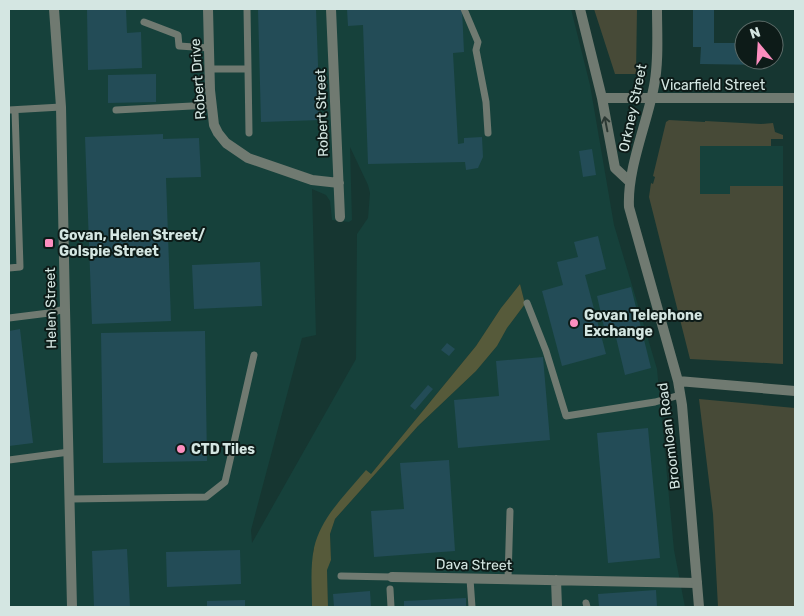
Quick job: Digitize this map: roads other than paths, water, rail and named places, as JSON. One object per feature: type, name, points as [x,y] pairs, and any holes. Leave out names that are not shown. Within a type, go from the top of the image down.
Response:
[{"type":"street","name":"Helen Street","points":[[54,9],[62,107],[64,309],[71,499],[72,607]]},
{"type":"street","name":"Robert Drive","points":[[208,9],[212,105],[214,125],[218,133],[226,143],[248,158],[312,180],[338,183]]},
{"type":"street","name":"Robert Street","points":[[331,9],[340,217]]},
{"type":"street","points":[[580,9],[602,98],[615,168],[630,182]]},
{"type":"street","name":"Orkney Street","points":[[630,182],[652,99],[657,67],[657,9]]},
{"type":"street","name":"Vicarfield Street","points":[[602,98],[795,98]]},
{"type":"street","name":"Broomloan Road","points":[[630,182],[628,197],[630,217],[678,381],[698,607]]},
{"type":"street","points":[[678,381],[795,391]]},
{"type":"street","name":"Dava Street","points":[[392,576],[697,583]]},
{"type":"street","points":[[556,580],[557,607]]},
{"type":"lane","points":[[247,9],[249,133]]},
{"type":"lane","points":[[464,9],[478,42],[476,50],[486,102],[488,133]]},
{"type":"lane","points":[[144,22],[178,35],[179,46],[209,48]]},
{"type":"lane","points":[[210,69],[248,69]]},
{"type":"lane","points":[[116,110],[212,105]]},
{"type":"lane","points":[[9,268],[20,267],[12,110],[62,107]]},
{"type":"lane","points":[[528,303],[546,351],[566,416],[655,402],[680,395]]},
{"type":"lane","points":[[9,318],[49,313],[64,309]]},
{"type":"lane","points":[[71,499],[206,497],[226,482],[254,355]]},
{"type":"lane","points":[[9,460],[69,452]]},
{"type":"lane","points":[[508,579],[510,511]]},
{"type":"lane","points":[[341,576],[392,576]]},
{"type":"lane","points":[[470,579],[472,607]]},
{"type":"lane","points":[[390,590],[391,607]]},
{"type":"place","name":"Govan, Helen Street/ Golspie Street","points":[[49,243]]},
{"type":"place","name":"Govan Telephone Exchange","points":[[574,323]]},
{"type":"place","name":"CTD Tiles","points":[[181,449]]}]
